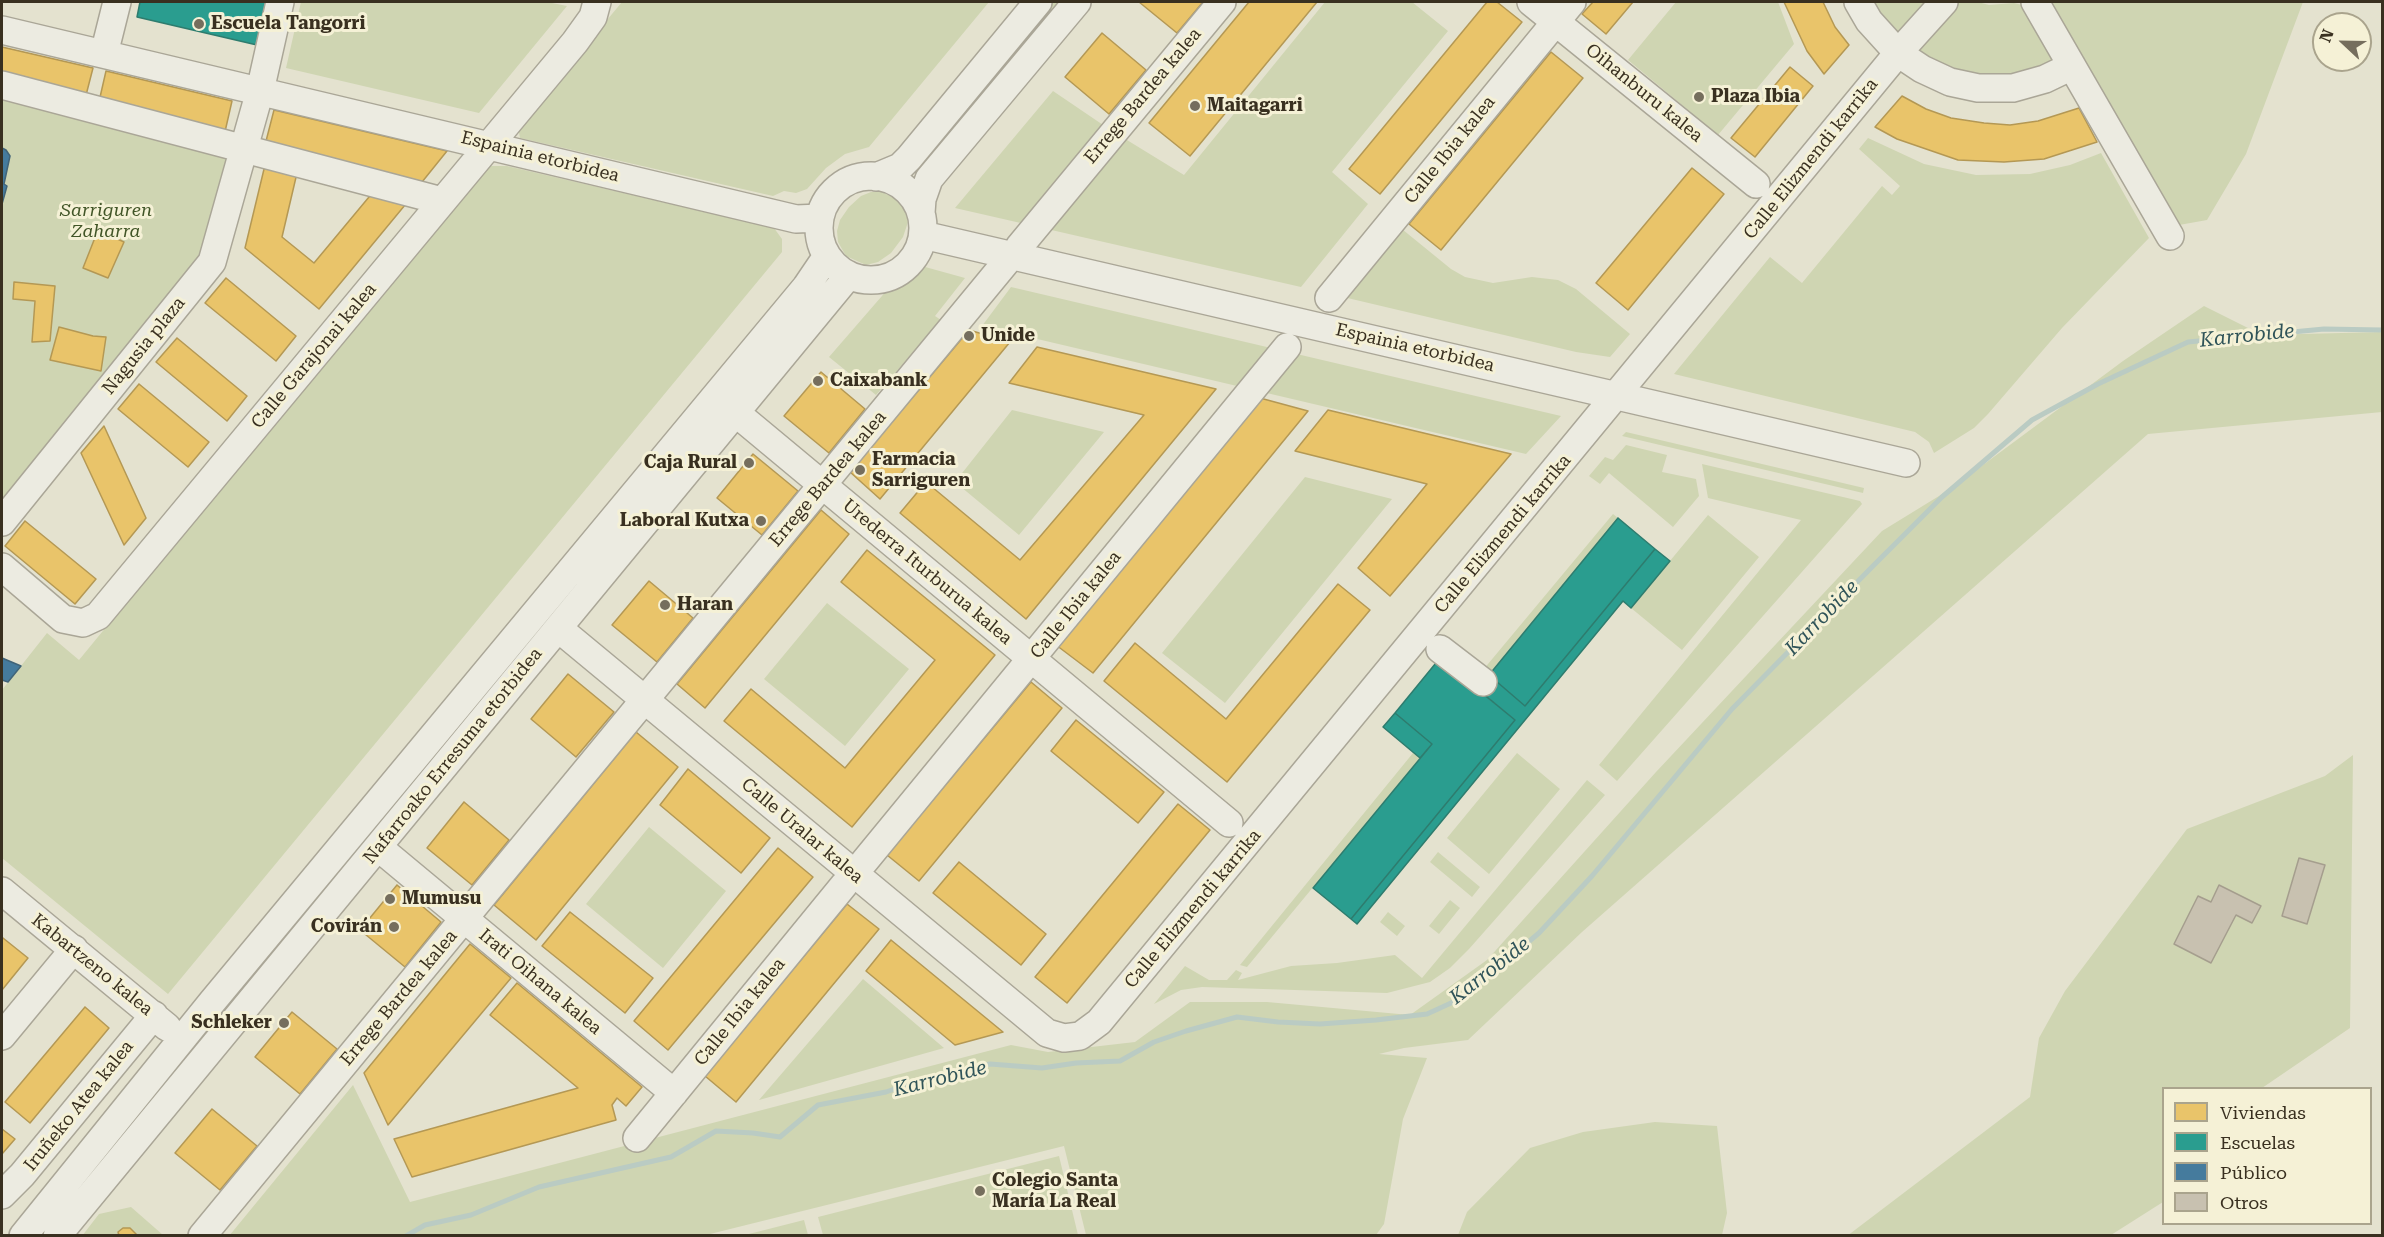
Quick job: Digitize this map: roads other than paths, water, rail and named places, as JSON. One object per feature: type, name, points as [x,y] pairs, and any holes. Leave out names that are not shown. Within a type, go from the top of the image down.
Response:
[{"type":"street","points":[[104,54],[117,2]]},
{"type":"street","points":[[260,91],[280,2]]},
{"type":"street","name":"Calle Garajonai kalea","points":[[2,567],[63,619],[83,623],[98,616],[575,42],[593,17],[597,2]]},
{"type":"street","points":[[876,177],[900,167],[909,158],[1038,2]]},
{"type":"street","points":[[922,224],[916,201],[900,184],[876,177],[854,179],[838,188],[827,201],[820,218],[819,231],[827,256],[836,267],[849,275],[864,280],[881,280],[896,274],[909,264],[919,251],[922,224],[923,192],[929,179],[1077,2]]},
{"type":"street","name":"Errege Bardea kalea","points":[[202,1236],[1222,2]]},
{"type":"street","name":"Oihanburu kalea","points":[[1531,2],[1564,11],[1756,184]]},
{"type":"street","points":[[1858,2],[1869,21],[1898,53],[1922,69],[1950,82],[1978,88],[2013,88],[2045,79],[2072,66]]},
{"type":"street","name":"Calle Elizmendi karrika","points":[[1047,1033],[1064,1038],[1080,1036],[1099,1022],[1898,53],[1944,2]]},
{"type":"street","points":[[2035,2],[2170,236]]},
{"type":"street","name":"Calle Ibia kalea","points":[[1329,298],[1564,11]]},
{"type":"street","name":"Espainia etorbidea","points":[[2,30],[796,219],[820,218]]},
{"type":"street","points":[[2,86],[442,201]]},
{"type":"street","name":"Nagusia plaza","points":[[2,522],[212,262],[260,91]]},
{"type":"street","name":"Espainia etorbidea","points":[[922,224],[1617,395],[1906,463]]},
{"type":"street","name":"Nafarroako Erresuma etorbidea","points":[[23,1236],[182,1039],[806,287],[827,256]]},
{"type":"street","name":"Nafarroako Erresuma etorbidea","points":[[57,1236],[849,275]]},
{"type":"street","name":"Calle Ibia kalea","points":[[864,862],[1287,347]]},
{"type":"street","name":"Urederra Iturburua kalea","points":[[736,413],[1229,823]]},
{"type":"street","name":"Calle Uralar kalea","points":[[558,628],[1047,1033]]},
{"type":"street","points":[[1440,649],[1483,682]]},
{"type":"street","name":"Irati Oihana kalea","points":[[378,847],[674,1093]]},
{"type":"street","name":"Calle Ibia kalea","points":[[636,1138],[844,885]]},
{"type":"street","name":"Kabartzeno kalea","points":[[2,891],[182,1039]]},
{"type":"street","points":[[30,1028],[80,954]]},
{"type":"street","points":[[2,1036],[80,954]]},
{"type":"street","name":"Iruñeko Atea kalea","points":[[2,1195],[22,1175],[153,1015]]},
{"type":"street","name":"Nafarroako Erresuma etorbidea","points":[[3,1236],[136,1078],[159,1068]]},
{"type":"waterway","name":"Karrobide","points":[[406,1236],[425,1225],[471,1215],[539,1187],[671,1157],[716,1131],[780,1137],[818,1105],[886,1092],[920,1080],[990,1064],[1042,1068],[1076,1063],[1120,1061],[1154,1042],[1237,1017],[1320,1024],[1376,1020],[1427,1014],[1462,998],[1539,933],[1592,876],[1732,709],[1872,567],[1942,497],[2032,420],[2098,384],[2188,342],[2324,329],[2382,330]]},
{"type":"place","name":"Escuela Tangorri","points":[[199,24]]},
{"type":"place","name":"Plaza Ibia","points":[[1699,97]]},
{"type":"place","name":"Maitagarri","points":[[1195,106]]},
{"type":"place","name":"Unide","points":[[969,336]]},
{"type":"place","name":"Caixabank","points":[[818,381]]},
{"type":"place","name":"Caja Rural","points":[[749,463]]},
{"type":"place","name":"Farmacia Sarriguren","points":[[860,470]]},
{"type":"place","name":"Laboral Kutxa","points":[[761,521]]},
{"type":"place","name":"Haran","points":[[665,605]]},
{"type":"place","name":"Mumusu","points":[[390,899]]},
{"type":"place","name":"Covirán","points":[[394,927]]},
{"type":"place","name":"Schleker","points":[[284,1023]]},
{"type":"place","name":"Colegio Santa María La Real","points":[[980,1191]]},
{"type":"park label","name":"Sarriguren Zaharra","points":[[106,221]]}]
